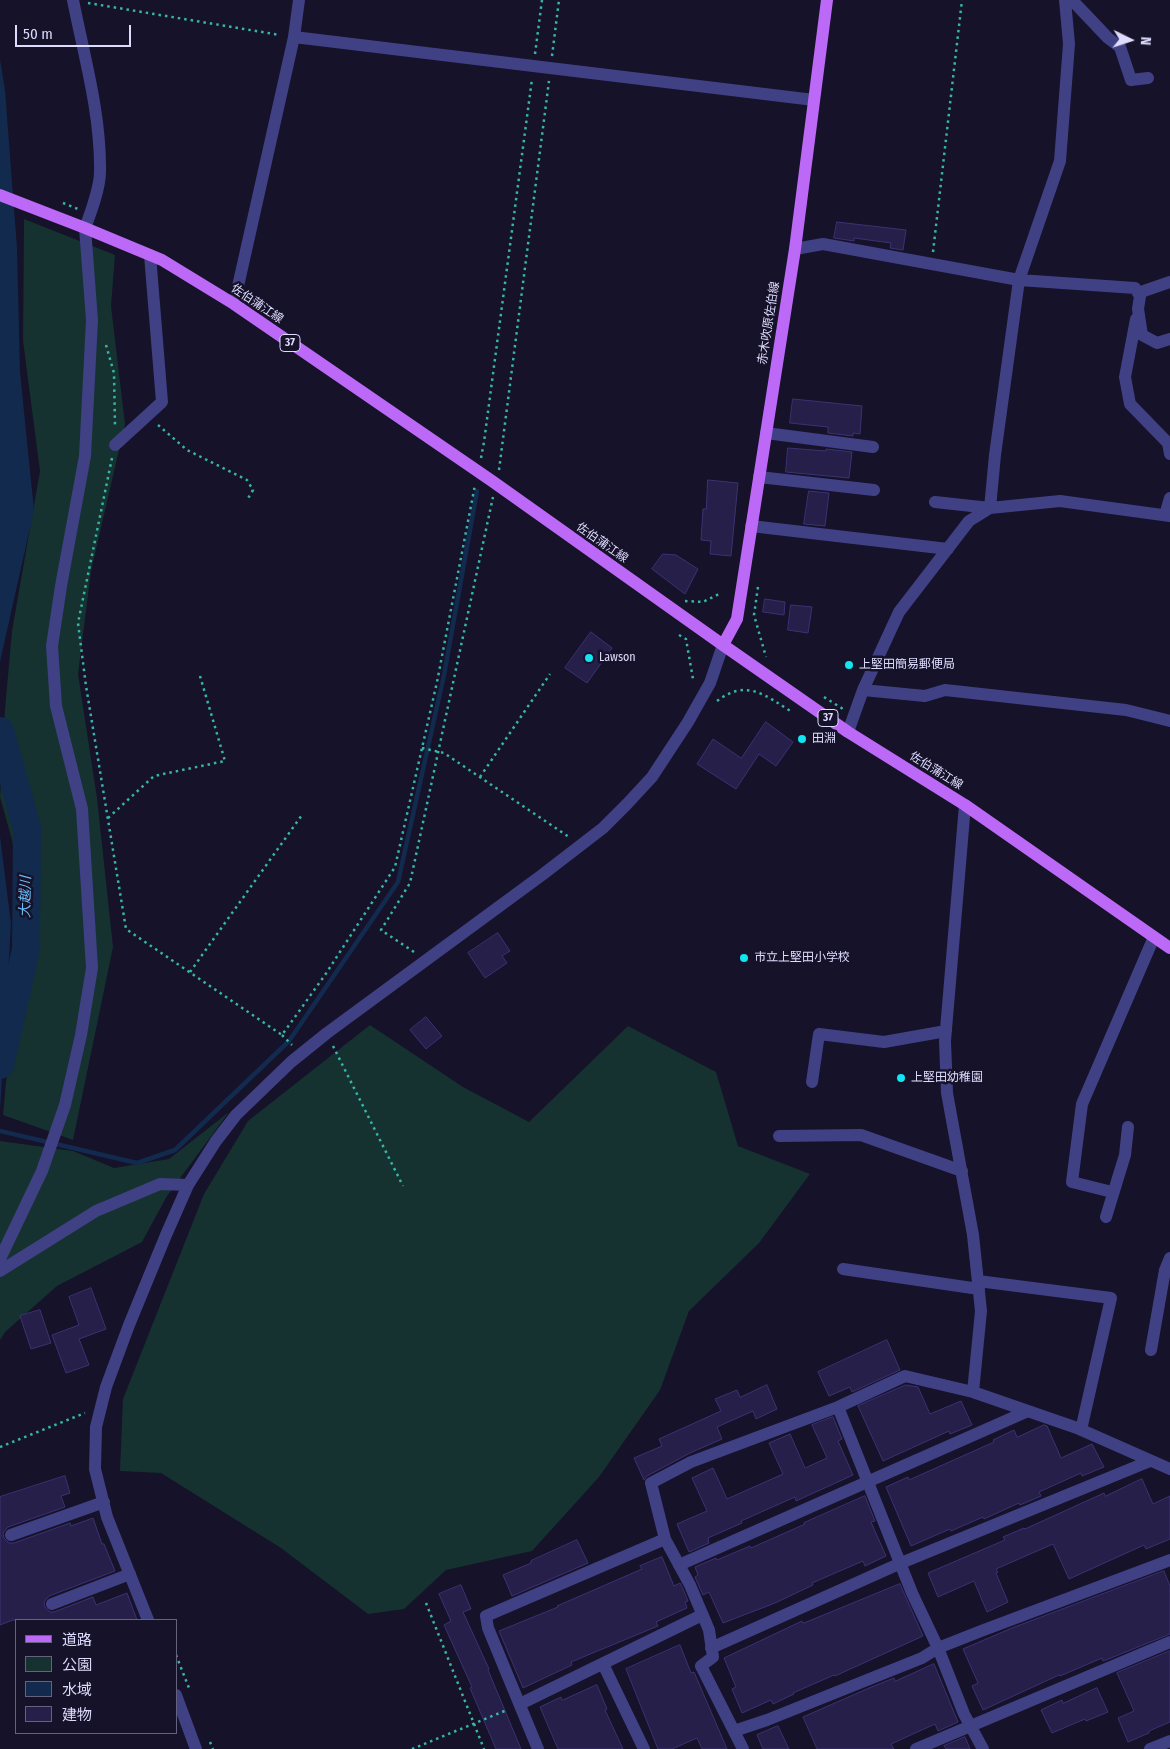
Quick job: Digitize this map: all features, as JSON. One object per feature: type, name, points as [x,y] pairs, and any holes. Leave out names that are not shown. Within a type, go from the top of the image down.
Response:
[{"type":"main road","name":"赤木吹原佐伯線","points":[[723,646],[737,619],[795,250],[827,0]]},
{"type":"main road","name":"佐伯蒲江線","points":[[0,195],[162,260],[234,304],[487,478],[723,646],[848,732],[965,805],[1170,948]]},
{"type":"street","points":[[234,304],[294,37],[299,0]]},
{"type":"street","points":[[990,508],[995,455],[1020,280],[1060,161],[1069,44],[1065,0]]},
{"type":"street","points":[[1072,0],[1108,38],[1120,47],[1131,80],[1148,78]]},
{"type":"street","points":[[0,1259],[42,1171],[67,1096],[81,1035],[92,968],[82,809],[56,706],[52,646],[60,586],[85,456],[92,320],[85,228],[100,174],[97,124],[77,1]]},
{"type":"street","points":[[294,37],[814,100]]},
{"type":"street","points":[[795,250],[823,244],[1020,280],[1135,288],[1140,296],[1125,377],[1130,404],[1168,442],[1170,454]]},
{"type":"street","points":[[115,445],[162,402],[150,255]]},
{"type":"street","points":[[1138,293],[1170,282]]},
{"type":"street","points":[[1138,309],[1142,334],[1157,343],[1170,339]]},
{"type":"street","points":[[766,433],[873,447]]},
{"type":"street","points":[[759,477],[874,490]]},
{"type":"street","points":[[934,502],[990,508],[1060,501],[1168,515],[1170,498]]},
{"type":"street","points":[[848,732],[862,690],[899,612],[969,521],[990,508]]},
{"type":"street","points":[[751,526],[948,549]]},
{"type":"street","points":[[148,1619],[107,1517],[95,1469],[96,1427],[106,1387],[129,1325],[188,1185],[216,1141],[236,1115],[291,1062],[327,1033],[495,911],[603,828],[627,804],[652,777],[688,722],[710,683],[723,646]]},
{"type":"street","points":[[862,690],[925,696],[945,690],[1126,710],[1170,721]]},
{"type":"street","points":[[965,805],[946,1031],[947,1093],[973,1235],[981,1311],[973,1392]]},
{"type":"street","points":[[1112,1192],[1072,1182],[1082,1104],[1154,937]]},
{"type":"street","points":[[812,1082],[819,1034],[884,1042],[946,1031]]},
{"type":"street","points":[[1106,1217],[1112,1192],[1125,1155],[1128,1128]]},
{"type":"street","points":[[779,1136],[861,1135],[962,1171]]},
{"type":"street","points":[[0,1271],[96,1211],[160,1184],[188,1185]]},
{"type":"street","points":[[1152,1350],[1164,1270],[1170,1258]]},
{"type":"street","points":[[843,1269],[1111,1298],[1081,1430]]},
{"type":"street","points":[[743,1749],[701,1666],[713,1657],[709,1630],[690,1585],[665,1539],[651,1483],[691,1462],[838,1407],[905,1376],[973,1392],[1028,1411],[1081,1430],[1170,1470]]},
{"type":"street","points":[[838,1407],[912,1593],[938,1648],[964,1714],[984,1749]]},
{"type":"street","points":[[679,1564],[1028,1411]]},
{"type":"street","points":[[711,1648],[901,1563],[1150,1460]]},
{"type":"street","points":[[11,1535],[104,1502]]},
{"type":"street","points":[[538,1749],[488,1628],[486,1616],[665,1539]]},
{"type":"street","points":[[734,1731],[922,1658],[938,1648],[1170,1560]]},
{"type":"street","points":[[52,1604],[130,1574]]},
{"type":"street","points":[[520,1704],[702,1615]]},
{"type":"street","points":[[916,1749],[1170,1642]]},
{"type":"street","points":[[603,1664],[644,1749]]},
{"type":"street","points":[[178,1700],[196,1749]]},
{"type":"street","points":[[1150,1749],[1170,1741]]},
{"type":"path","points":[[283,1036],[395,867],[437,682],[487,478],[484,442],[542,0]]},
{"type":"path","points":[[427,960],[381,930],[410,883],[438,752],[487,478],[559,0]]},
{"type":"path","points":[[931,264],[962,0]]},
{"type":"path","points":[[77,1],[294,37]]},
{"type":"path","points":[[104,340],[114,373],[115,445],[78,623],[86,686],[126,928],[283,1036],[293,1046]]},
{"type":"path","points":[[148,416],[188,450],[247,480],[253,490],[248,500]]},
{"type":"path","points":[[684,600],[703,602],[719,594]]},
{"type":"path","points":[[679,635],[686,639],[693,679]]},
{"type":"path","points":[[480,777],[550,674]]},
{"type":"path","points":[[108,818],[154,776],[225,761],[200,676]]},
{"type":"path","points":[[422,749],[444,753],[580,845]]},
{"type":"path","points":[[190,972],[302,815]]},
{"type":"path","points":[[327,1033],[403,1186]]},
{"type":"path","points":[[0,1447],[101,1407]]},
{"type":"path","points":[[426,1603],[484,1749]]},
{"type":"path","points":[[412,1749],[520,1704]]},
{"type":"green space","points":[[24,219],[115,255],[111,306],[125,424],[91,571],[78,674],[97,798],[113,947],[73,1140],[3,1115],[6,1082],[32,950],[12,840],[0,797],[12,631],[40,471],[23,341]]},
{"type":"green space","points":[[370,1025],[463,1087],[529,1122],[628,1026],[716,1072],[738,1146],[810,1174],[759,1243],[689,1311],[660,1390],[599,1477],[532,1551],[446,1570],[404,1609],[368,1614],[281,1548],[161,1473],[120,1471],[123,1399],[204,1194],[248,1121]]},
{"type":"green space","points":[[229,1112],[167,1196],[142,1242],[57,1286],[5,1332],[0,1340],[0,1141],[73,1151],[114,1168],[169,1159]]},
{"type":"water","points":[[0,59],[5,90],[17,248],[20,372],[34,510],[0,662]]},
{"type":"water","points":[[0,836],[11,924],[0,1111]]},
{"type":"building","points":[[837,222],[906,230],[903,250],[890,248],[891,243],[854,238],[854,241],[834,238]]},
{"type":"building","points":[[793,399],[862,406],[860,434],[853,433],[853,436],[828,433],[828,427],[790,423]]},
{"type":"building","points":[[788,448],[852,452],[849,478],[786,472]]},
{"type":"building","points":[[708,480],[738,483],[731,556],[710,554],[711,541],[701,540],[703,509],[706,509]]},
{"type":"building","points":[[809,491],[829,493],[825,526],[804,524]]},
{"type":"building","points":[[663,554],[676,555],[698,569],[685,594],[652,569]]},
{"type":"building","points":[[765,599],[785,602],[784,615],[763,612]]},
{"type":"building","points":[[791,605],[812,607],[808,633],[788,630]]},
{"type":"building","name":"Lawson","points":[[591,632],[612,648],[587,683],[565,668]]},
{"type":"building","points":[[766,722],[793,742],[776,766],[759,754],[736,789],[697,764],[713,739],[741,758]]},
{"type":"building","points":[[498,933],[510,951],[502,956],[507,963],[485,978],[468,953]]},
{"type":"building","points":[[426,1017],[442,1036],[426,1049],[410,1030]]},
{"type":"building","points":[[91,1288],[106,1329],[79,1339],[89,1365],[66,1373],[52,1335],[79,1325],[69,1297]]},
{"type":"building","points":[[40,1310],[51,1343],[31,1349],[20,1316]]},
{"type":"building","points":[[887,1340],[900,1370],[852,1392],[850,1387],[829,1396],[818,1372]]},
{"type":"building","points":[[767,1385],[777,1409],[756,1419],[753,1411],[717,1427],[722,1439],[690,1453],[647,1476],[644,1480],[634,1458],[662,1446],[659,1439],[721,1411],[715,1399],[737,1390],[740,1397]]},
{"type":"building","points":[[906,1385],[918,1387],[930,1414],[961,1401],[972,1425],[950,1434],[949,1431],[883,1461],[858,1406]]},
{"type":"building","points":[[833,1417],[842,1439],[838,1441],[853,1475],[796,1501],[795,1497],[741,1521],[742,1523],[708,1538],[709,1543],[689,1552],[677,1524],[707,1511],[692,1478],[713,1468],[727,1499],[783,1474],[769,1443],[790,1434],[805,1468],[827,1458],[812,1425]]},
{"type":"building","points":[[1044,1425],[1047,1426],[1061,1458],[1092,1444],[1104,1467],[1082,1476],[1081,1473],[1039,1492],[1041,1496],[1020,1505],[1019,1503],[984,1519],[983,1517],[951,1531],[950,1529],[911,1546],[886,1487],[908,1477],[909,1480],[994,1442],[993,1440],[1014,1430],[1017,1437]]},
{"type":"building","points":[[65,1476],[70,1493],[61,1496],[65,1507],[8,1527],[3,1533],[4,1538],[9,1543],[14,1543],[70,1523],[71,1526],[93,1518],[102,1544],[104,1544],[115,1571],[49,1596],[44,1602],[45,1607],[50,1612],[54,1612],[93,1597],[96,1605],[127,1593],[137,1619],[15,1619],[0,1625],[0,1497]]},
{"type":"building","points":[[1142,1479],[1153,1504],[1170,1496],[1170,1539],[1146,1549],[1144,1545],[1069,1579],[1053,1544],[996,1569],[1008,1602],[987,1612],[974,1581],[938,1597],[928,1573],[1005,1540],[1003,1537],[1104,1493],[1105,1496]]},
{"type":"building","points":[[865,1496],[875,1521],[871,1522],[886,1556],[865,1566],[863,1561],[812,1583],[813,1585],[775,1603],[723,1623],[709,1592],[703,1595],[695,1577],[698,1575],[695,1567],[750,1546],[751,1548]]},
{"type":"building","points":[[577,1540],[588,1563],[512,1596],[503,1575]]},
{"type":"building","points":[[662,1557],[674,1586],[680,1583],[683,1589],[688,1601],[685,1602],[687,1608],[656,1622],[658,1626],[571,1662],[572,1665],[523,1688],[499,1631],[642,1569],[640,1566]]},
{"type":"building","points":[[1164,1571],[1170,1586],[1170,1634],[1103,1661],[1102,1658],[1059,1675],[983,1710],[972,1686],[978,1683],[963,1649],[1012,1628]]},
{"type":"building","points":[[900,1584],[923,1636],[793,1693],[773,1704],[771,1700],[742,1713],[732,1689],[736,1687],[724,1658],[802,1621],[803,1623]]},
{"type":"building","points":[[461,1585],[471,1609],[463,1612],[489,1669],[521,1749],[496,1749],[470,1688],[472,1687],[444,1625],[451,1621],[439,1594]]},
{"type":"building","points":[[680,1645],[691,1673],[694,1672],[727,1749],[702,1749],[697,1738],[672,1749],[658,1749],[626,1669]]},
{"type":"building","points":[[1170,1651],[1170,1722],[1128,1742],[1118,1718],[1134,1711],[1117,1673]]},
{"type":"building","points":[[934,1664],[958,1722],[938,1731],[935,1724],[891,1744],[894,1749],[817,1749],[803,1717],[869,1688],[894,1678],[895,1681]]},
{"type":"building","points":[[597,1685],[607,1709],[605,1710],[623,1749],[558,1749],[540,1707],[561,1697],[562,1700]]},
{"type":"building","points":[[1097,1688],[1108,1712],[1086,1721],[1085,1719],[1052,1733],[1041,1710],[1062,1700],[1063,1703]]},
{"type":"building","points":[[778,1726],[789,1749],[763,1749],[757,1735]]},
{"type":"building","points":[[965,1737],[970,1749],[946,1749],[944,1746]]},
{"type":"waterway","points":[[0,1131],[137,1163],[175,1150],[289,1041],[398,882],[444,675],[477,491]]},
{"type":"waterway","name":"大越川","points":[[0,731],[27,828],[26,949],[0,1065]]},
{"type":"place","name":"Lawson","points":[[589,658]]},
{"type":"place","name":"上堅田簡易郵便局","points":[[849,665]]},
{"type":"place","name":"田淵","points":[[802,739]]},
{"type":"place","name":"市立上堅田小学校","points":[[744,958]]},
{"type":"place","name":"上堅田幼稚園","points":[[901,1078]]}]
